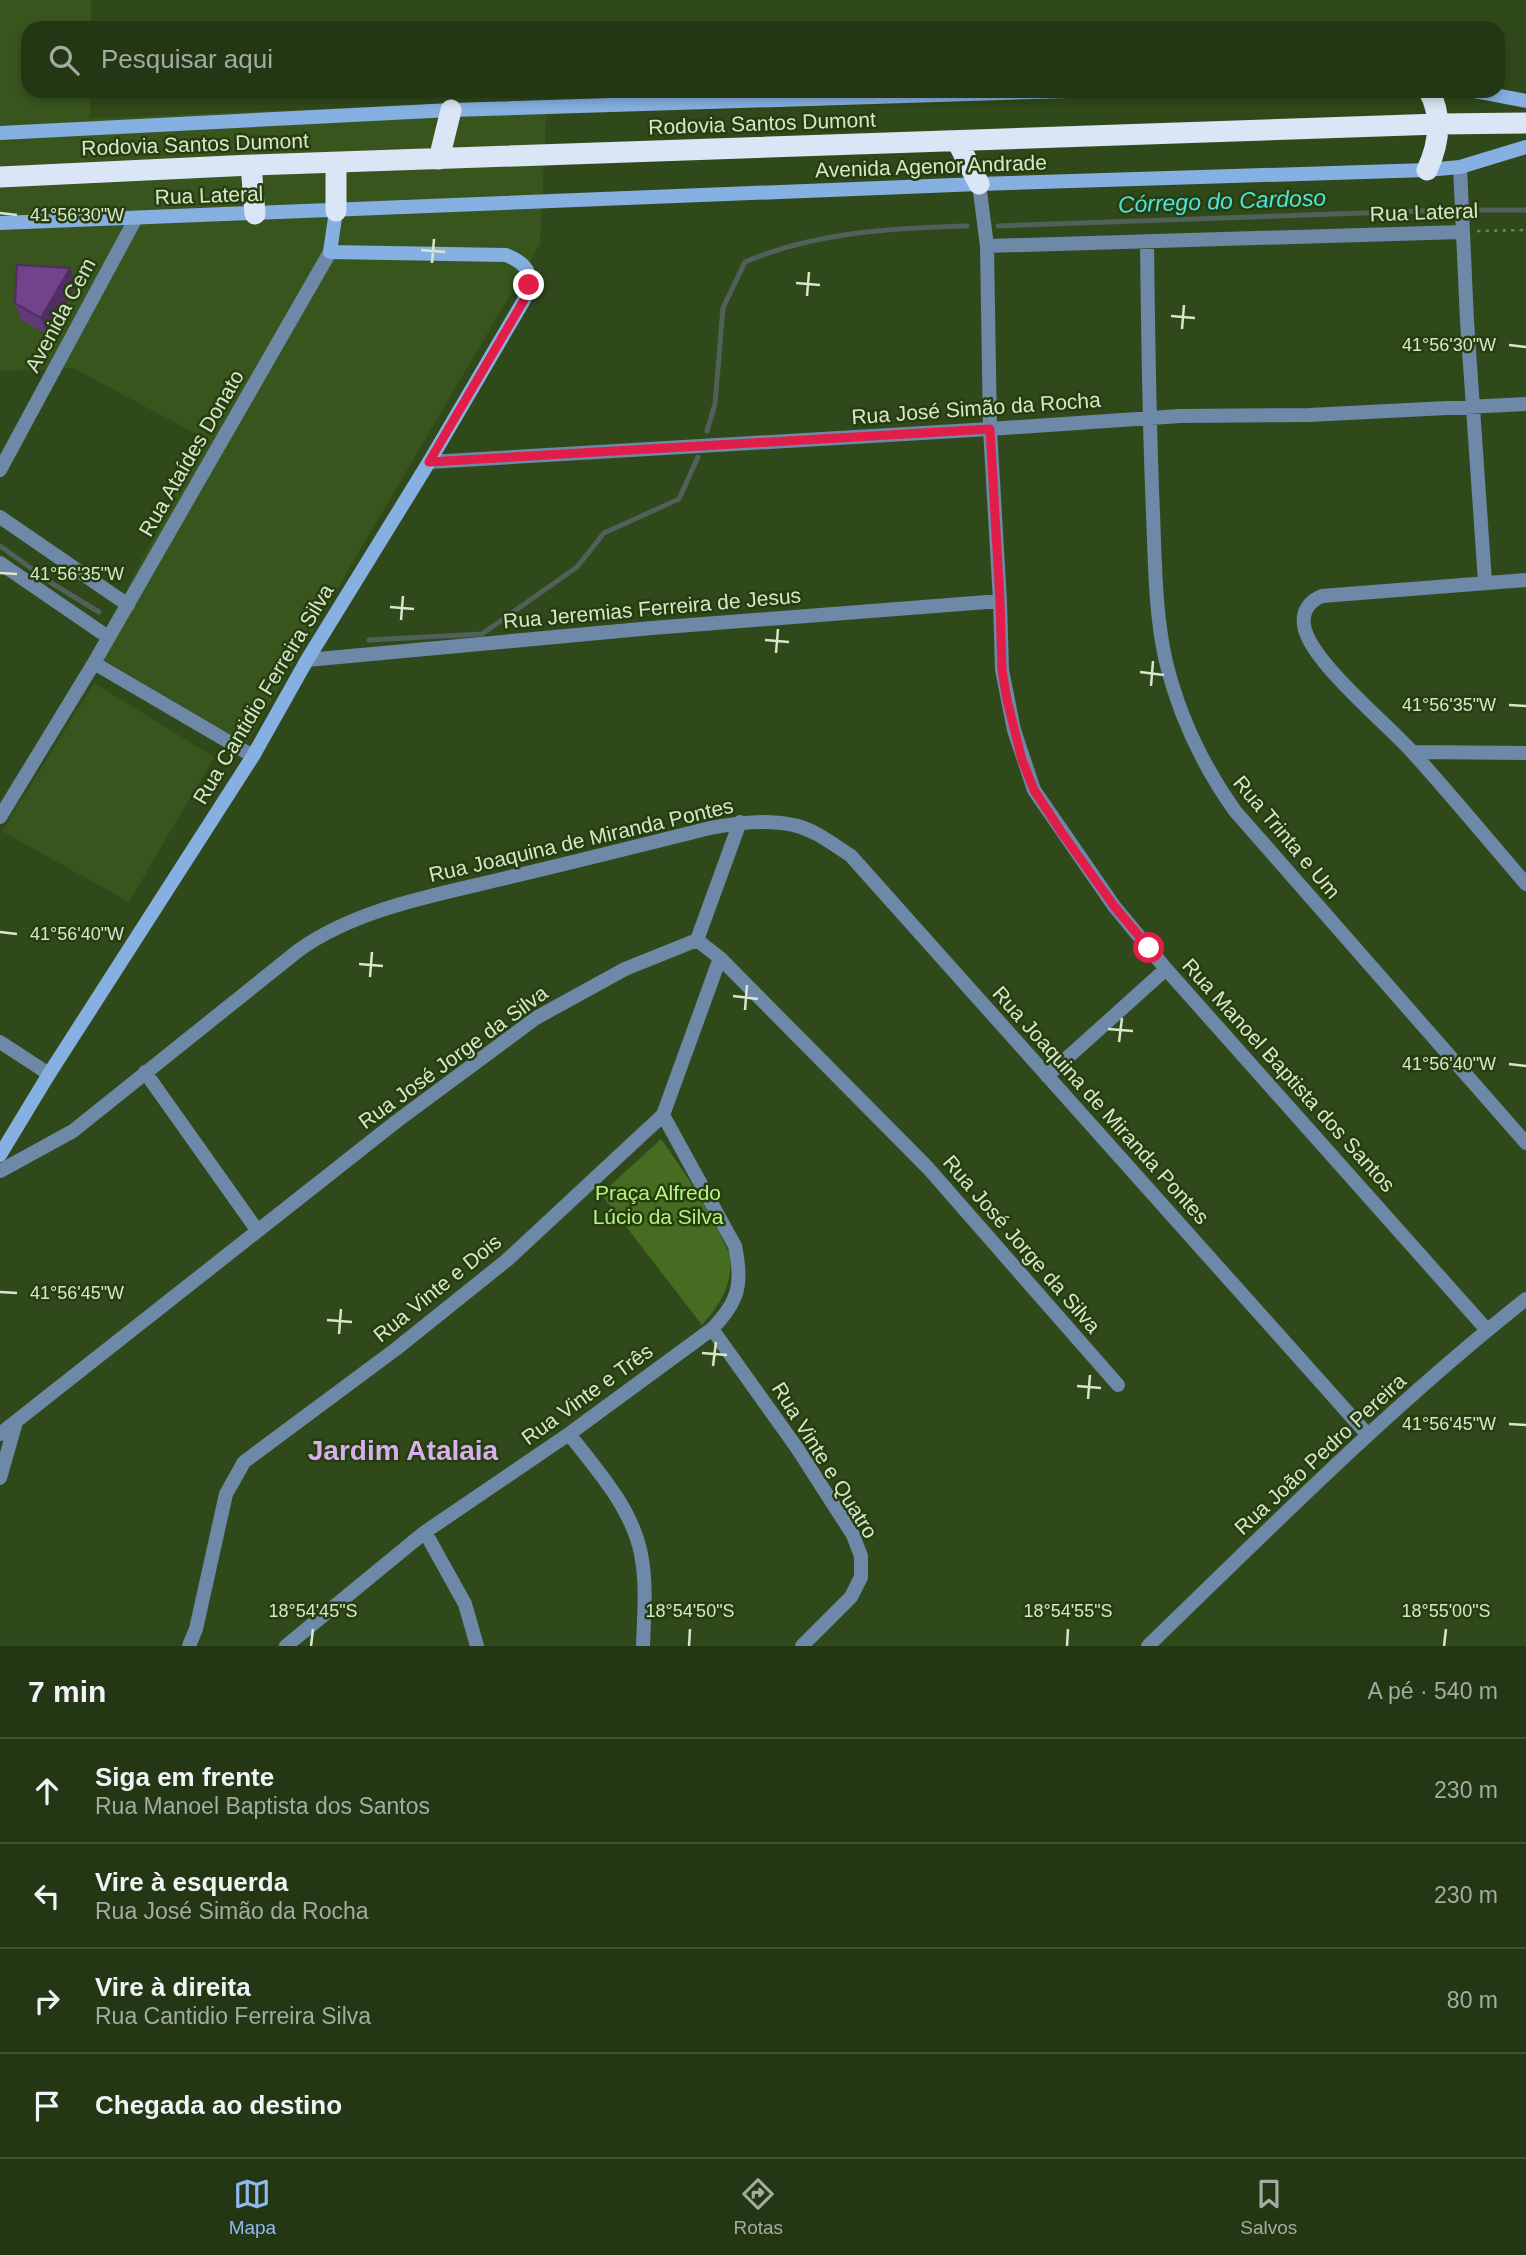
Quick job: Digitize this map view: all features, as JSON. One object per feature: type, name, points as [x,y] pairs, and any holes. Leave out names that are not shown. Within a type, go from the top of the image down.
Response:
[{"type":"highway","points":[[1427,170],[1437,144],[1439,124],[1433,98]]},
{"type":"highway","points":[[439,159],[451,110]]},
{"type":"highway","name":"Rodovia Santos Dumont","points":[[0,177],[251,165],[1526,123]]},
{"type":"highway","points":[[957,141],[979,184]]},
{"type":"highway","points":[[336,163],[336,211]]},
{"type":"highway","points":[[251,165],[255,215]]},
{"type":"street","points":[[1505,97],[1526,101]]},
{"type":"street","points":[[3,133],[451,110],[841,98]]},
{"type":"street","name":"Avenida Agenor Andrade","points":[[336,211],[979,184],[1427,170],[1460,167],[1526,148]]},
{"type":"street","points":[[1460,167],[1485,582]]},
{"type":"street","name":"Rua Manoel Baptista dos Santos","points":[[979,184],[987,246],[990,429],[1002,670],[1022,760],[1034,790],[1114,906],[1166,969],[1487,1330]]},
{"type":"street","name":"Rua Lateral","points":[[0,223],[336,211]]},
{"type":"street","name":"Rua Ataídes Donato","points":[[0,817],[128,605],[330,252],[336,211]]},
{"type":"street","name":"Avenida Cem","points":[[0,470],[136,218]]},
{"type":"street","name":"Rua Lateral","points":[[987,246],[1462,232]]},
{"type":"street","name":"Rua Trinta e Um","points":[[1147,241],[1149,418],[1154,549],[1161,638],[1177,695],[1202,760],[1235,811],[1268,851],[1526,1143]]},
{"type":"street","name":"Rua Cantidio Ferreira Silva","points":[[0,1154],[253,756],[307,660],[429,462],[524,300],[529,285],[528,269],[519,260],[506,255],[330,252]]},
{"type":"street","name":"Rua José Simão da Rocha","points":[[429,462],[1149,418],[1309,415],[1526,404]]},
{"type":"street","points":[[0,517],[128,605]]},
{"type":"street","points":[[0,563],[108,637]]},
{"type":"street","points":[[1526,580],[1322,596],[1311,601],[1305,612],[1304,625],[1318,654],[1413,752],[1526,884]]},
{"type":"street","name":"Rua Jeremias Ferreira de Jesus","points":[[307,660],[666,627],[1000,601]]},
{"type":"street","points":[[94,663],[253,756]]},
{"type":"street","points":[[1413,752],[1526,753]]},
{"type":"street","points":[[697,940],[740,822]]},
{"type":"street","name":"Rua Joaquina de Miranda Pontes","points":[[0,1171],[73,1131],[299,950],[318,936],[352,919],[438,894],[740,822],[794,825],[851,856],[1367,1434]]},
{"type":"street","name":"Rua José Jorge da Silva","points":[[0,1434],[397,1121],[536,1018],[625,969],[697,940],[720,958],[928,1168],[1118,1385]]},
{"type":"street","name":"Rua Vinte e Dois","points":[[190,1646],[226,1494],[244,1462],[396,1349],[507,1260],[663,1115],[720,958]]},
{"type":"street","points":[[1047,1076],[1166,969]]},
{"type":"street","points":[[0,1042],[49,1074]]},
{"type":"street","points":[[145,1072],[257,1230]]},
{"type":"street","points":[[663,1115],[735,1246],[740,1268],[738,1288],[733,1303],[712,1329]]},
{"type":"street","name":"Rua João Pedro Pereira","points":[[1148,1646],[1367,1434],[1526,1299]]},
{"type":"street","name":"Rua Vinte e Três","points":[[286,1646],[425,1532],[569,1434],[712,1329]]},
{"type":"street","name":"Rua Vinte e Quatro","points":[[712,1329],[797,1448],[853,1535],[861,1556],[861,1577],[851,1597],[802,1646]]},
{"type":"street","points":[[0,1478],[16,1422]]},
{"type":"street","points":[[569,1434],[627,1515],[641,1552],[645,1587],[643,1646]]},
{"type":"street","points":[[425,1532],[465,1604],[477,1646]]},
{"type":"path","name":"Rua Lateral","points":[[1462,232],[1526,230]]},
{"type":"shaded area","points":[[0,0],[91,0],[91,21],[21,21],[21,98],[90,98],[90,118],[547,100],[540,244],[246,744],[94,654],[204,438],[73,368],[0,371]]},
{"type":"shaded area","points":[[94,683],[214,757],[129,902],[2,831]]},
{"type":"green space","name":"Praça Alfredo Lúcio da Silva","points":[[661,1139],[701,1199],[730,1257],[727,1286],[702,1325],[601,1194]]},
{"type":"building","points":[[17,265],[70,268],[41,318],[15,303]]},
{"type":"waterway","name":"Córrego do Cardoso","points":[[998,226],[1448,210]]},
{"type":"waterway","name":"Córrego do Cardoso","points":[[1474,210],[1526,210]]},
{"type":"waterway","name":"Córrego do Cardoso","points":[[707,431],[715,404],[723,308],[745,262],[826,238],[882,230],[967,226]]},
{"type":"waterway","name":"Córrego do Cardoso","points":[[369,640],[482,634],[577,567],[604,533],[679,499],[698,457]]},
{"type":"waterway","name":"Córrego do Cardoso","points":[[0,546],[53,584],[99,612]]},
{"type":"district","name":"Jardim Atalaia","points":[[403,1450]]},
{"type":"route","points":[[529,285],[524,300],[429,462],[990,429],[1002,670],[1022,760],[1034,790],[1062,833],[1114,906],[1149,948]]}]
